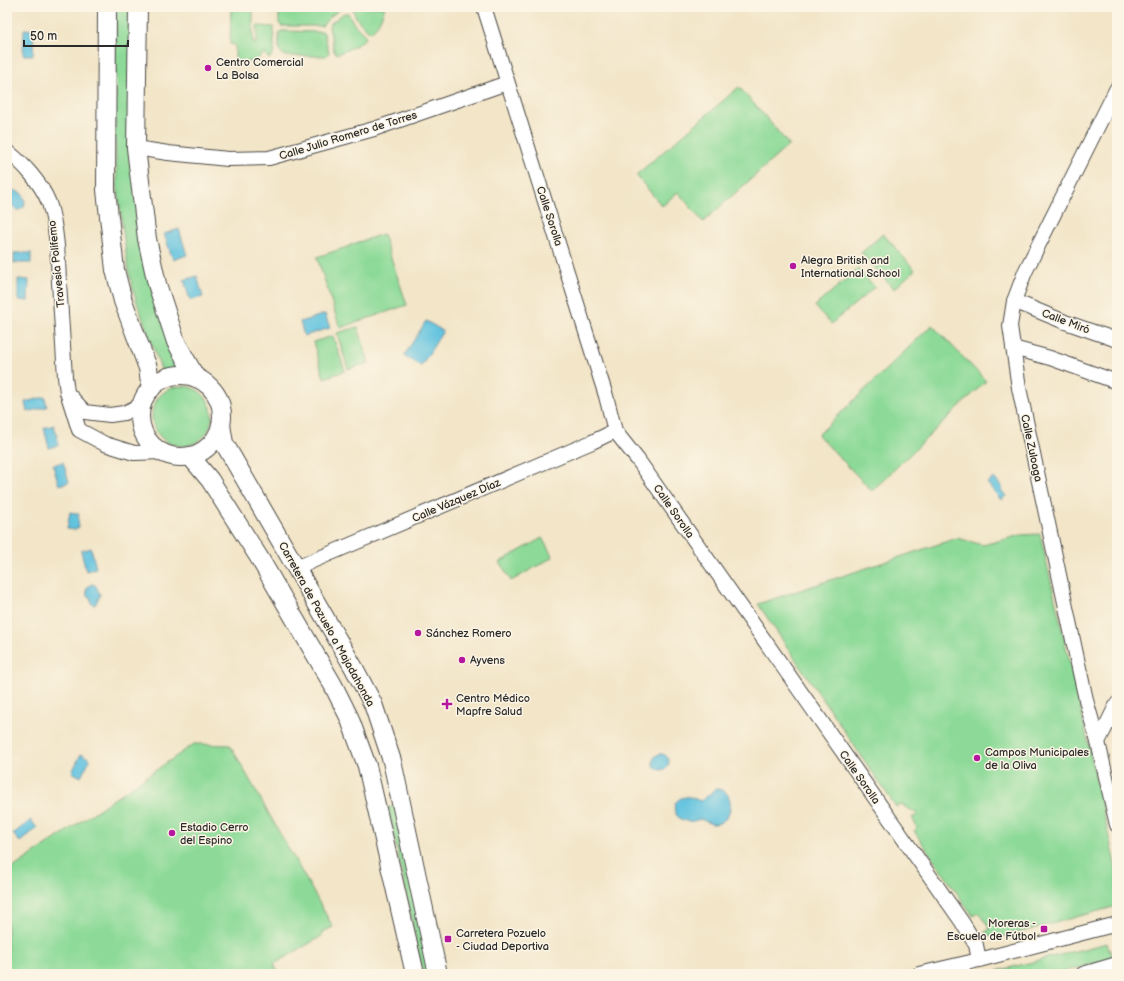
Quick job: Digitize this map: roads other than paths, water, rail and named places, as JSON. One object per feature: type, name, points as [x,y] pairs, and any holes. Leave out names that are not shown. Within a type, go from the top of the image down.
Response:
[{"type":"street","points":[[107,7],[106,190],[115,270],[123,301],[148,368],[151,389]]},
{"type":"street","points":[[138,7],[136,148],[148,239],[157,284],[176,342],[196,378]]},
{"type":"street","name":"Calle Sorolla","points":[[484,7],[606,396],[615,431],[638,460],[957,916],[976,945],[979,960]]},
{"type":"street","name":"Calle Julio Romero de Torres","points":[[136,148],[228,159],[269,158],[374,130],[507,83]]},
{"type":"street","name":"Calle Zuloaga","points":[[1117,88],[1025,272],[1014,301],[1010,326],[1021,396],[1087,704],[1098,742],[1117,825]]},
{"type":"street","name":"Travesía Polifemo","points":[[7,151],[17,158],[31,175],[42,189],[49,203],[57,249],[67,392],[80,430],[105,444],[134,453],[162,452]]},
{"type":"street","name":"Calle Miró","points":[[1014,301],[1065,322],[1117,340]]},
{"type":"street","points":[[1013,348],[1050,358],[1117,382]]},
{"type":"street","points":[[184,376],[196,378],[206,384],[214,392],[219,402],[222,414],[221,425],[217,436],[210,445],[201,452],[190,456],[171,456],[153,446],[146,437],[141,427],[141,405],[145,396],[160,381],[171,377],[184,376]]},
{"type":"street","points":[[67,392],[86,412],[110,415],[124,413],[141,405]]},
{"type":"street","name":"Carretera de Pozuelo a Majadahonda","points":[[221,425],[224,443],[354,668],[373,704],[392,761],[438,974]]},
{"type":"street","name":"Calle Vázquez Díaz","points":[[296,568],[615,431]]},
{"type":"street","points":[[190,456],[210,480],[260,559],[333,685],[349,716],[367,766],[415,974]]},
{"type":"street","points":[[1098,742],[1117,704]]},
{"type":"street","points":[[919,974],[1117,924]]},
{"type":"street","points":[[1083,974],[1106,972],[1117,964]]},
{"type":"water","points":[[24,29],[34,30],[33,55],[23,55]]},
{"type":"water","points":[[12,190],[21,193],[24,197],[24,207],[19,210],[17,210],[8,201],[7,193]]},
{"type":"water","points":[[179,229],[187,255],[173,260],[164,234]]},
{"type":"water","points":[[14,253],[31,253],[31,263],[14,263]]},
{"type":"water","points":[[197,276],[203,297],[190,300],[184,280]]},
{"type":"water","points":[[18,279],[29,280],[28,301],[18,300]]},
{"type":"water","points":[[325,314],[330,328],[304,336],[300,322]]},
{"type":"water","points":[[426,321],[443,331],[421,366],[404,356]]},
{"type":"water","points":[[45,397],[47,407],[27,412],[25,402]]},
{"type":"water","points":[[54,425],[59,445],[49,448],[44,428]]},
{"type":"water","points":[[63,462],[69,482],[59,485],[53,465]]},
{"type":"water","points":[[994,478],[1003,488],[1001,490],[1006,496],[1001,500],[987,483]]},
{"type":"water","points":[[70,512],[79,514],[79,527],[75,530],[67,529]]},
{"type":"water","points":[[91,548],[96,568],[86,571],[81,551]]},
{"type":"water","points":[[93,584],[96,586],[100,595],[95,605],[92,604],[90,597],[87,596],[88,587]]},
{"type":"water","points":[[81,754],[90,759],[81,777],[72,772]]},
{"type":"water","points":[[658,754],[664,754],[669,759],[667,768],[664,770],[658,770],[653,765],[653,759]]},
{"type":"water","points":[[716,789],[723,790],[730,800],[728,814],[725,819],[719,823],[712,824],[700,819],[691,821],[684,820],[675,813],[674,808],[680,799],[688,797],[701,801]]},
{"type":"water","points":[[31,820],[37,828],[20,842],[13,834]]},
{"type":"place","name":"Centro Comercial La Bolsa","points":[[208,68]]},
{"type":"place","name":"Alegra British and International School","points":[[793,266]]},
{"type":"place","name":"Sánchez Romero","points":[[418,633]]},
{"type":"place","name":"Ayvens","points":[[462,660]]},
{"type":"place","name":"Centro Médico Mapfre Salud","points":[[447,704]]},
{"type":"place","name":"Campos Municipales de la Oliva","points":[[977,758]]},
{"type":"place","name":"Estadio Cerro del Espino","points":[[172,833]]},
{"type":"place","name":"Moreras - Escuela de Fútbol","points":[[1044,929]]},
{"type":"place","name":"Carretera Pozuelo - Ciudad Deportiva","points":[[448,939]]}]
